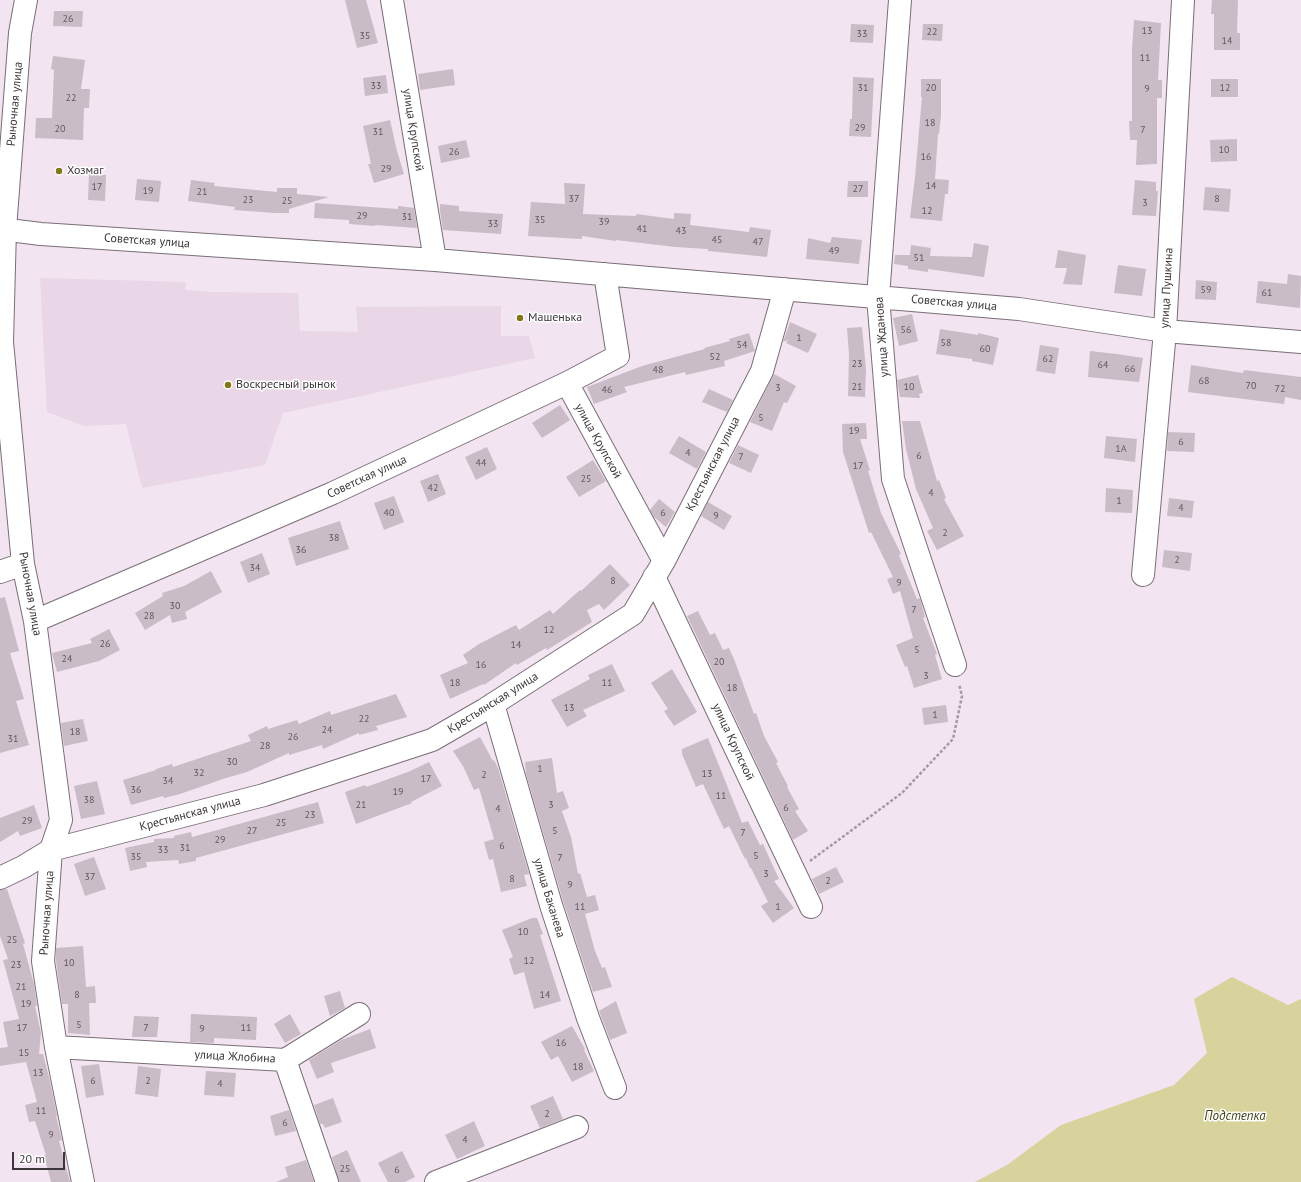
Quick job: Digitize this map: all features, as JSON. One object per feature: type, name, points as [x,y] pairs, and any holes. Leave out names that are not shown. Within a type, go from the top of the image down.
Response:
[{"type":"street","name":"Рыночная улица","points":[[26,0],[20,34],[2,229],[1,342],[23,564],[35,621],[61,820],[51,850],[44,960],[56,1047],[83,1182]]},
{"type":"street","name":"улица Крупской","points":[[392,0],[435,260]]},
{"type":"street","name":"улица Жданова","points":[[900,0],[878,297],[893,479],[955,665]]},
{"type":"street","name":"улица Пушкина","points":[[1143,575],[1164,330],[1183,0]]},
{"type":"street","name":"Советская улица","points":[[2,229],[41,234],[435,260],[1019,309],[1164,330],[1301,342]]},
{"type":"street","name":"Советская улица","points":[[35,621],[333,493],[567,383],[618,356],[605,274]]},
{"type":"street","name":"Крестьянская улица","points":[[0,878],[23,867],[51,850],[264,795],[432,740],[493,704],[633,614],[659,569],[762,371],[784,289]]},
{"type":"street","name":"улица Крупской","points":[[567,383],[659,569],[811,907]]},
{"type":"street","points":[[0,572],[23,564]]},
{"type":"street","name":"улица Баканева","points":[[493,704],[551,906],[588,1018],[615,1088]]},
{"type":"street","points":[[285,1060],[359,1014]]},
{"type":"street","name":"улица Жлобина","points":[[56,1047],[285,1060],[327,1182]]},
{"type":"street","points":[[436,1182],[578,1126]]},
{"type":"path","points":[[796,875],[805,865],[902,793],[953,739],[962,696],[955,665]]},
{"type":"shaded area","name":"Воскресный рынок","points":[[40,278],[186,282],[185,290],[211,292],[298,293],[300,331],[358,332],[356,307],[501,306],[501,336],[529,336],[535,358],[283,413],[265,465],[142,488],[126,424],[84,426],[47,412]]},
{"type":"water","name":"Подстепка","points":[[1232,977],[1288,1005],[1301,999],[1301,1182],[975,1182],[1007,1165],[1061,1125],[1174,1085],[1207,1053],[1194,999]]},
{"type":"building","points":[[345,0],[366,0],[378,43],[357,48]]},
{"type":"building","points":[[1212,0],[1238,0],[1237,33],[1240,33],[1240,50],[1214,50],[1214,14],[1211,14]]},
{"type":"building","points":[[54,11],[83,11],[82,27],[53,26]]},
{"type":"building","points":[[1134,20],[1161,23],[1158,80],[1162,80],[1162,98],[1157,98],[1157,164],[1136,165],[1137,140],[1130,140],[1129,121],[1132,121],[1132,50]]},
{"type":"building","points":[[851,24],[874,25],[873,43],[850,42]]},
{"type":"building","points":[[923,24],[943,24],[942,41],[922,40]]},
{"type":"building","points":[[53,56],[85,60],[81,89],[90,89],[89,108],[84,108],[83,140],[35,138],[36,118],[52,118],[54,70],[51,69]]},
{"type":"building","points":[[453,69],[455,85],[420,90],[418,74]]},
{"type":"building","points":[[386,75],[388,93],[365,96],[363,78]]},
{"type":"building","points":[[853,77],[874,78],[871,137],[849,136],[850,119],[852,119]]},
{"type":"building","points":[[921,79],[941,79],[941,116],[938,134],[935,179],[949,180],[948,194],[945,194],[942,221],[910,218],[922,97]]},
{"type":"building","points":[[1211,79],[1238,79],[1238,97],[1211,97]]},
{"type":"building","points":[[390,120],[404,174],[374,183],[368,164],[371,164],[363,126]]},
{"type":"building","points":[[1237,139],[1237,161],[1211,162],[1210,140]]},
{"type":"building","points":[[466,140],[470,157],[441,163],[438,146]]},
{"type":"building","points":[[89,174],[106,175],[105,201],[88,200]]},
{"type":"building","points":[[137,179],[161,181],[159,202],[135,200]]},
{"type":"building","points":[[191,180],[215,183],[214,186],[277,192],[277,188],[297,188],[297,194],[329,197],[289,209],[289,213],[234,210],[235,207],[188,201]]},
{"type":"building","points":[[1135,180],[1156,182],[1156,191],[1158,191],[1156,216],[1132,215]]},
{"type":"building","points":[[848,181],[868,181],[868,197],[847,197]]},
{"type":"building","points":[[564,183],[585,184],[583,214],[636,216],[636,214],[674,219],[674,213],[691,214],[690,225],[749,232],[750,227],[771,230],[767,257],[708,251],[708,249],[616,241],[582,236],[582,239],[528,236],[531,202],[565,204]]},
{"type":"building","points":[[1205,187],[1231,189],[1229,212],[1203,210]]},
{"type":"building","points":[[315,203],[398,209],[398,206],[414,208],[417,228],[349,224],[349,220],[314,218]]},
{"type":"building","points":[[440,204],[459,206],[459,211],[503,214],[501,234],[443,230]]},
{"type":"building","points":[[832,237],[862,240],[859,264],[806,259],[808,238],[830,243]]},
{"type":"building","points":[[974,243],[989,246],[984,277],[928,269],[928,272],[908,269],[908,266],[894,264],[895,255],[910,255],[911,245],[931,248],[930,256],[972,257]]},
{"type":"building","points":[[1058,250],[1086,255],[1082,285],[1063,284],[1067,268],[1055,268]]},
{"type":"building","points":[[1118,265],[1146,269],[1142,296],[1114,293]]},
{"type":"building","points":[[1288,274],[1301,276],[1300,308],[1256,303],[1258,281],[1287,284]]},
{"type":"building","points":[[1196,280],[1217,282],[1216,300],[1195,299]]},
{"type":"building","points":[[912,314],[918,341],[899,346],[893,318]]},
{"type":"building","points":[[790,322],[817,334],[808,353],[786,343],[788,340],[783,342]]},
{"type":"building","points":[[862,327],[866,370],[865,397],[848,396],[849,355],[847,328]]},
{"type":"building","points":[[940,329],[978,335],[978,333],[999,338],[993,365],[972,361],[972,359],[936,354]]},
{"type":"building","points":[[749,333],[755,351],[724,361],[725,366],[686,375],[685,372],[624,387],[627,392],[594,404],[587,387],[642,366],[705,349],[704,348],[730,341],[729,339]]},
{"type":"building","points":[[1040,345],[1059,348],[1055,374],[1036,371]]},
{"type":"building","points":[[1090,351],[1143,358],[1139,382],[1088,377]]},
{"type":"building","points":[[1191,365],[1243,373],[1244,370],[1301,377],[1301,400],[1285,397],[1284,404],[1188,392]]},
{"type":"building","points":[[774,374],[796,386],[787,403],[784,402],[772,431],[750,422]]},
{"type":"building","points":[[918,375],[923,393],[919,394],[920,398],[900,397],[897,380]]},
{"type":"building","points":[[709,389],[733,400],[727,412],[702,402]]},
{"type":"building","points":[[560,405],[570,420],[542,438],[532,423]]},
{"type":"building","points":[[902,421],[920,421],[937,481],[939,480],[946,498],[944,499],[964,536],[937,550],[927,531],[933,528],[916,489],[906,449]]},
{"type":"building","points":[[866,423],[867,439],[860,439],[870,470],[868,471],[881,513],[901,554],[899,555],[917,599],[920,598],[925,617],[923,618],[937,654],[935,655],[942,679],[914,688],[907,666],[905,667],[896,645],[913,638],[900,591],[893,594],[887,579],[893,577],[871,532],[869,533],[843,452],[842,424]]},
{"type":"building","points":[[1168,432],[1195,433],[1194,452],[1167,451]]},
{"type":"building","points":[[679,436],[706,452],[697,469],[669,453]]},
{"type":"building","points":[[1106,436],[1137,439],[1135,462],[1104,458]]},
{"type":"building","points":[[738,445],[759,455],[751,473],[729,463]]},
{"type":"building","points":[[487,447],[497,469],[476,480],[465,457]]},
{"type":"building","points":[[593,460],[606,481],[579,497],[566,477]]},
{"type":"building","points":[[438,474],[446,494],[428,502],[420,481]]},
{"type":"building","points":[[1106,488],[1133,490],[1132,513],[1105,512]]},
{"type":"building","points":[[394,496],[404,522],[384,530],[374,503]]},
{"type":"building","points":[[1169,498],[1194,501],[1192,518],[1167,516]]},
{"type":"building","points":[[659,499],[675,512],[666,527],[654,517],[650,510]]},
{"type":"building","points":[[708,502],[732,516],[724,530],[701,516]]},
{"type":"building","points":[[340,521],[349,549],[296,566],[288,538]]},
{"type":"building","points":[[1164,550],[1192,553],[1190,571],[1162,567]]},
{"type":"building","points":[[262,553],[270,574],[248,583],[240,562]]},
{"type":"building","points":[[610,564],[630,585],[604,610],[599,604],[587,610],[592,622],[547,650],[546,648],[517,665],[516,663],[484,685],[483,684],[450,699],[440,675],[468,663],[463,655],[479,644],[516,625],[519,630],[550,610],[553,614]]},
{"type":"building","points":[[211,571],[222,592],[185,612],[187,619],[172,623],[170,615],[145,630],[135,613],[163,596],[162,593],[184,586]]},
{"type":"building","points":[[5,597],[19,651],[10,653],[24,699],[16,701],[29,745],[0,753],[0,598]]},
{"type":"building","points":[[698,611],[710,635],[715,633],[723,650],[729,648],[754,714],[756,713],[764,736],[778,762],[776,763],[799,809],[795,811],[808,831],[793,840],[687,616]]},
{"type":"building","points":[[109,629],[120,650],[99,661],[57,672],[52,653],[92,643],[90,639]]},
{"type":"building","points":[[612,664],[625,691],[583,710],[587,716],[567,727],[551,700],[590,679],[588,675]]},
{"type":"building","points":[[672,669],[697,712],[674,726],[664,711],[668,709],[651,683]]},
{"type":"building","points":[[396,694],[407,717],[376,726],[378,730],[359,735],[359,733],[323,749],[322,745],[289,755],[289,753],[247,772],[180,794],[164,798],[163,796],[131,805],[123,780],[172,764],[173,767],[251,741],[248,735],[267,726],[268,729],[297,720],[299,724],[330,711],[331,715]]},
{"type":"building","points":[[946,705],[948,722],[924,725],[922,708]]},
{"type":"building","points":[[83,719],[88,741],[64,746],[61,723]]},
{"type":"building","points":[[480,737],[498,768],[529,874],[524,875],[527,886],[501,892],[493,859],[489,860],[484,842],[494,839],[479,788],[474,790],[463,766],[453,751]]},
{"type":"building","points":[[708,738],[742,823],[748,821],[760,845],[763,844],[779,879],[774,881],[794,908],[773,923],[761,906],[768,902],[729,826],[724,829],[703,784],[696,787],[682,754],[682,749]]},
{"type":"building","points":[[552,758],[557,793],[563,791],[569,808],[562,811],[571,837],[578,874],[580,873],[587,897],[595,895],[599,910],[585,914],[595,951],[602,968],[605,967],[612,987],[593,992],[563,901],[526,774],[525,762]]},
{"type":"building","points":[[429,762],[442,786],[411,802],[412,803],[356,824],[345,792],[365,785],[366,787],[408,772]]},
{"type":"building","points":[[97,781],[105,814],[81,819],[74,786]]},
{"type":"building","points":[[318,802],[324,823],[196,858],[196,861],[179,864],[178,860],[146,862],[147,867],[130,871],[125,848],[154,842],[154,839],[174,838],[174,836],[191,832],[192,837]]},
{"type":"building","points":[[34,805],[42,828],[20,836],[18,831],[0,842],[0,818]]},
{"type":"building","points":[[94,857],[106,889],[85,896],[74,864]]},
{"type":"building","points":[[836,867],[844,882],[819,894],[812,879]]},
{"type":"building","points":[[7,889],[25,943],[23,944],[34,984],[37,1006],[35,1006],[41,1033],[39,1054],[43,1054],[50,1081],[62,1140],[59,1141],[70,1182],[51,1182],[44,1155],[46,1155],[35,1121],[29,1122],[25,1105],[37,1102],[26,1062],[0,1066],[0,1048],[8,1047],[3,1022],[19,1019],[3,960],[8,959],[0,936],[0,890]]},
{"type":"building","points":[[532,918],[537,918],[543,934],[540,935],[561,1001],[534,1009],[524,972],[514,975],[509,959],[513,957],[502,930]]},
{"type":"building","points":[[83,946],[86,987],[95,986],[96,1003],[89,1003],[90,1035],[68,1033],[68,1004],[62,1004],[56,961],[56,948]]},
{"type":"building","points":[[340,991],[345,1008],[330,1016],[324,996]]},
{"type":"building","points":[[616,1001],[627,1033],[610,1040],[599,1011]]},
{"type":"building","points":[[191,1014],[257,1017],[256,1040],[214,1038],[214,1043],[190,1042]]},
{"type":"building","points":[[290,1014],[301,1034],[285,1043],[274,1024]]},
{"type":"building","points":[[134,1016],[159,1017],[157,1037],[132,1037]]},
{"type":"building","points":[[572,1026],[585,1049],[584,1050],[594,1071],[572,1082],[558,1056],[551,1060],[541,1042]]},
{"type":"building","points":[[370,1029],[376,1048],[331,1063],[334,1072],[317,1079],[309,1060],[341,1040]]},
{"type":"building","points":[[99,1064],[104,1095],[86,1098],[81,1066]]},
{"type":"building","points":[[138,1066],[161,1069],[158,1097],[135,1094]]},
{"type":"building","points":[[206,1071],[236,1073],[234,1097],[204,1095]]},
{"type":"building","points":[[553,1096],[563,1119],[540,1128],[530,1106]]},
{"type":"building","points":[[333,1098],[342,1122],[325,1128],[323,1124],[320,1124],[314,1105]]},
{"type":"building","points":[[289,1110],[296,1131],[275,1136],[270,1116]]},
{"type":"building","points":[[474,1121],[485,1146],[457,1159],[445,1135]]},
{"type":"building","points":[[347,1150],[361,1182],[339,1182],[332,1157]]},
{"type":"building","points":[[402,1151],[415,1177],[405,1182],[388,1182],[378,1163]]},
{"type":"building","points":[[306,1160],[314,1182],[276,1182],[288,1177],[285,1167]]},
{"type":"place","name":"Хозмаг","points":[[59,171]]},
{"type":"place","name":"Машенька","points":[[520,318]]},
{"type":"place","name":"Воскресный рынок","points":[[228,385]]}]
